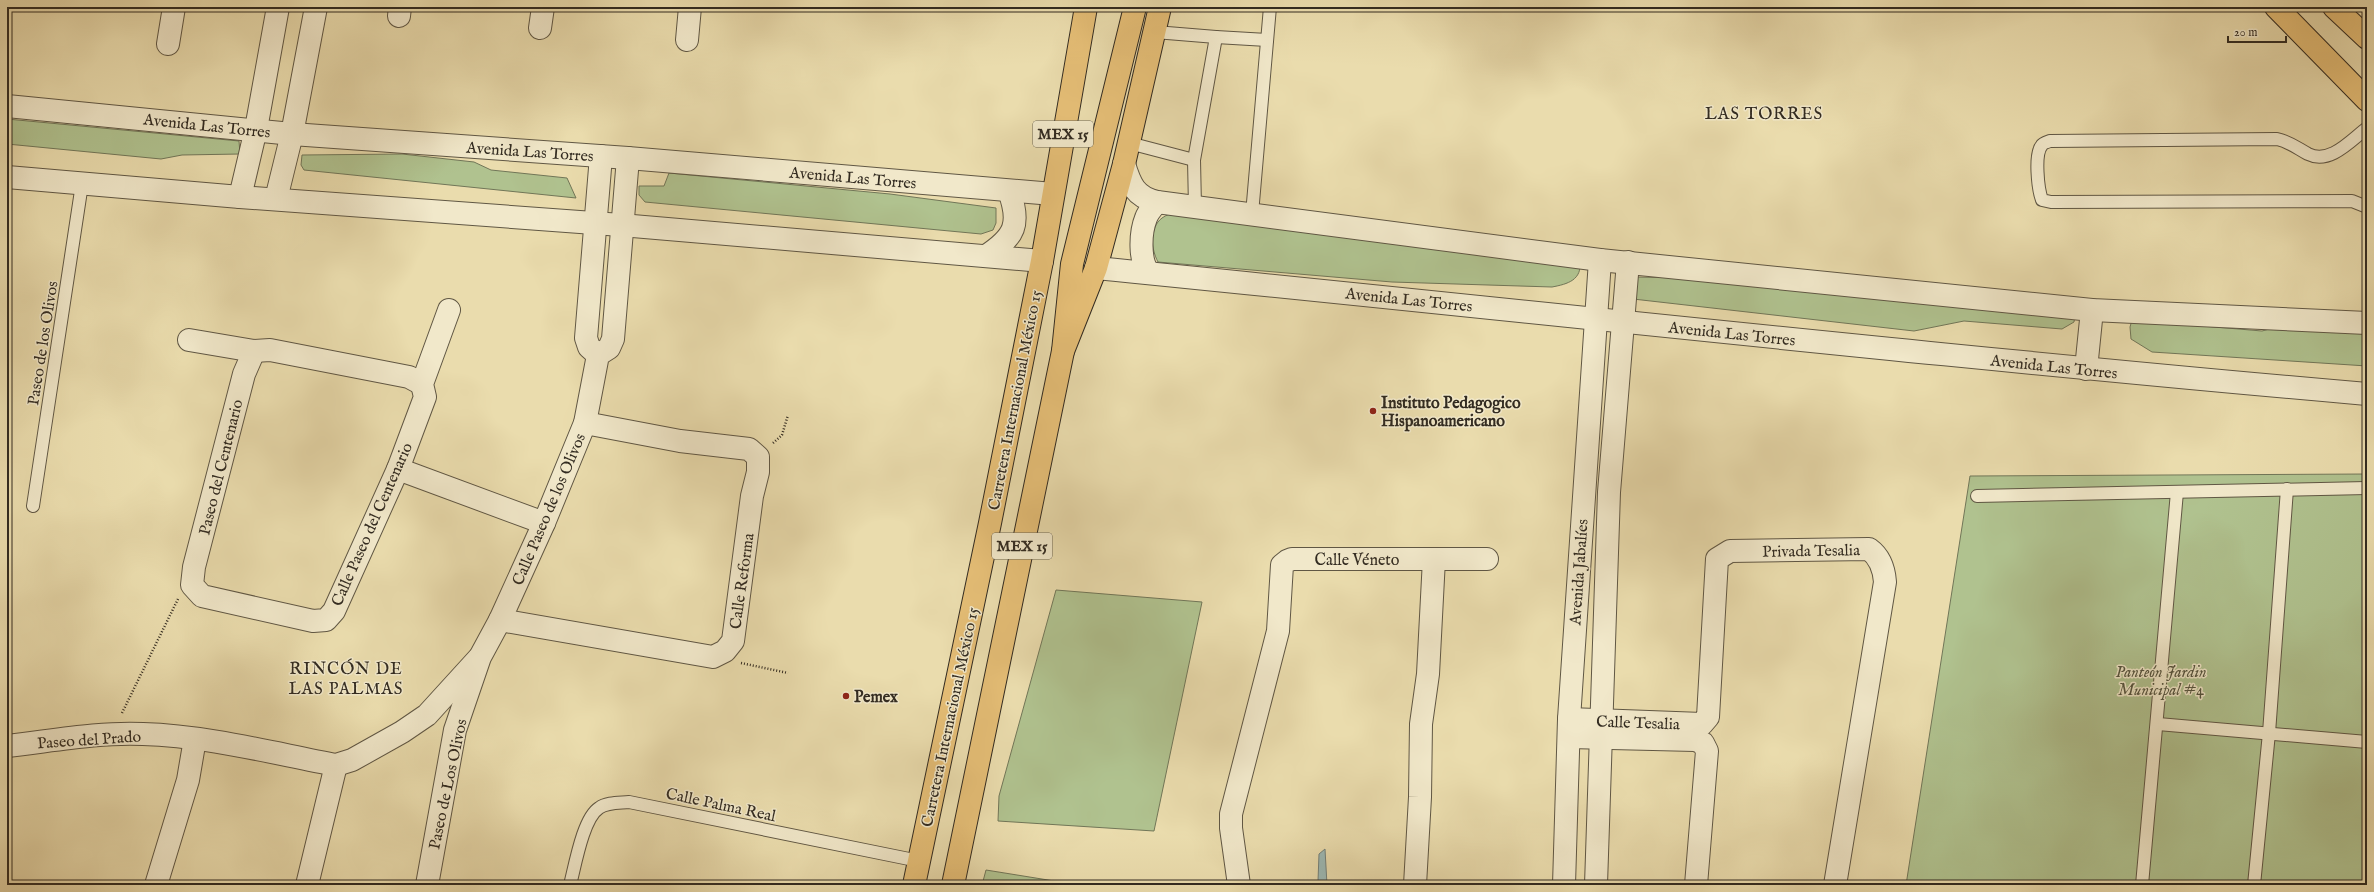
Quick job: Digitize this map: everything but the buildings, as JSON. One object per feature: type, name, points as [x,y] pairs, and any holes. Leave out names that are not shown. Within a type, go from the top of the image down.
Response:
[{"type":"main road","name":"Carretera Internacional México 15","points":[[914,885],[991,516],[1042,261],[1086,7]]},
{"type":"main road","name":"MEX 15","points":[[953,885],[1063,351],[1072,264],[1135,7]]},
{"type":"main road","name":"MEX 15","points":[[1063,351],[1096,268],[1112,213],[1160,7]]},
{"type":"main road","points":[[2276,7],[2367,100]]},
{"type":"main road","points":[[2334,7],[2364,34]]},
{"type":"street","points":[[168,44],[174,7]]},
{"type":"street","points":[[240,197],[256,129],[278,7]]},
{"type":"street","points":[[276,199],[292,134],[316,7]]},
{"type":"street","points":[[687,40],[690,7]]},
{"type":"street","name":"Avenida Las Torres","points":[[7,106],[256,129],[292,134],[628,158],[1053,194]]},
{"type":"street","points":[[1127,153],[1133,189],[1145,199],[1157,202],[1600,260],[2092,310],[2367,323]]},
{"type":"street","points":[[601,156],[586,338],[590,347],[598,355],[609,348],[613,339],[621,225],[628,158]]},
{"type":"street","points":[[7,177],[240,197],[621,225],[1042,261]]},
{"type":"street","points":[[986,256],[1004,244],[1013,229],[1016,210],[1009,191]]},
{"type":"street","points":[[1149,273],[1143,263],[1143,228],[1146,218],[1157,202]]},
{"type":"street","name":"Avenida Jabalíes","points":[[1564,885],[1569,728],[1600,260]]},
{"type":"street","name":"Avenida Jabalíes","points":[[1596,885],[1609,492],[1628,262]]},
{"type":"street","name":"Avenida Las Torres","points":[[1096,268],[1597,317],[1622,321],[2086,369],[2367,394]]},
{"type":"street","name":"Calle Paseo del Centenario","points":[[192,585],[202,596],[313,621],[326,620],[334,611],[398,468],[425,397],[422,384],[449,310]]},
{"type":"street","points":[[2086,369],[2092,310]]},
{"type":"street","points":[[189,340],[254,351],[270,350],[410,377],[422,384]]},
{"type":"street","name":"Paseo del Centenario","points":[[192,585],[194,567],[244,374],[254,351]]},
{"type":"street","name":"Calle Paseo de los Olivos","points":[[480,657],[500,620],[544,523],[585,423],[598,355]]},
{"type":"street","points":[[585,423],[680,441],[749,449],[758,457]]},
{"type":"street","name":"Calle Reforma","points":[[713,657],[725,651],[733,641],[752,496],[758,472],[758,457]]},
{"type":"street","points":[[398,468],[544,523]]},
{"type":"street","name":"Privada Tesalia","points":[[1706,722],[1708,717],[1717,559],[1730,551],[1869,549],[1876,554],[1884,569],[1885,582],[1835,885]]},
{"type":"street","name":"Calle Véneto","points":[[1239,885],[1230,828],[1231,814],[1278,631],[1282,565],[1292,559],[1434,559]]},
{"type":"street","points":[[1415,885],[1420,797],[1421,724],[1428,674],[1434,559],[1487,559]]},
{"type":"street","points":[[500,620],[713,657]]},
{"type":"street","name":"Paseo de Los Olivos","points":[[336,765],[352,760],[371,750],[427,715],[480,657]]},
{"type":"street","name":"Paseo de Los Olivos","points":[[427,885],[455,730],[480,657]]},
{"type":"street","points":[[427,715],[446,716],[455,730]]},
{"type":"street","name":"Calle Tesalia","points":[[1601,730],[1702,724],[1706,722]]},
{"type":"street","name":"Calle Tesalia","points":[[1569,728],[1694,740],[1703,743],[1707,751],[1696,885]]},
{"type":"street","name":"Paseo del Prado","points":[[7,746],[113,734],[144,734],[195,739],[336,765]]},
{"type":"street","points":[[156,885],[188,780],[195,739]]},
{"type":"street","points":[[307,885],[336,765]]},
{"type":"lane","points":[[1252,214],[1270,7]]},
{"type":"lane","points":[[1155,32],[1267,40]]},
{"type":"lane","points":[[1195,207],[1194,160],[1216,37]]},
{"type":"lane","points":[[2367,128],[2335,153],[2324,157],[2310,155],[2289,142],[2278,139],[2050,141],[2042,144],[2038,153],[2039,192],[2042,200],[2051,202],[2352,201],[2367,207]]},
{"type":"lane","points":[[1127,153],[1194,160]]},
{"type":"lane","name":"Paseo de los Olivos","points":[[33,506],[82,184]]},
{"type":"lane","points":[[1976,496],[2367,488]]},
{"type":"lane","points":[[2254,885],[2269,733],[2287,489]]},
{"type":"lane","points":[[2142,885],[2158,724],[2177,492]]},
{"type":"lane","points":[[2158,724],[2367,742]]},
{"type":"lane","name":"Calle Palma Real","points":[[570,885],[588,820],[599,808],[610,804],[629,802],[919,861]]},
{"type":"path","points":[[758,457],[782,435],[788,415]]},
{"type":"path","points":[[113,734],[175,603],[192,585]]},
{"type":"path","points":[[713,657],[788,673]]},
{"type":"green space","points":[[7,119],[239,141],[240,154],[182,155],[161,159],[7,144]]},
{"type":"green space","points":[[402,154],[474,162],[491,170],[567,178],[576,198],[304,170],[301,165],[302,155]]},
{"type":"green space","points":[[669,173],[890,194],[996,208],[996,223],[993,230],[981,234],[645,202],[639,195],[639,186],[664,186]]},
{"type":"green space","points":[[1195,207],[1580,261],[1580,267],[1579,273],[1573,280],[1552,287],[1392,282],[1158,262],[1152,239],[1158,222],[1169,214]]},
{"type":"green space","points":[[1633,277],[1692,278],[2076,309],[2074,322],[2062,329],[1964,321],[1914,331],[1633,299]]},
{"type":"green space","points":[[2132,320],[2262,331],[2300,321],[2367,330],[2367,366],[2152,352],[2131,339],[2130,327]]},
{"type":"green space","name":"Panteón Jardin Municipal #4","points":[[2367,474],[2367,885],[1906,885],[1970,476]]},
{"type":"green space","points":[[1056,590],[1202,602],[1154,831],[998,821],[999,796]]},
{"type":"green space","points":[[986,870],[1079,885],[982,885]]},
{"type":"water","points":[[1325,849],[1327,885],[1315,885],[1318,881],[1319,854]]},
{"type":"place","name":"Instituto Pedagogico Hispanoamericano","points":[[1373,411]]},
{"type":"place","name":"Pemex","points":[[846,696]]},
{"type":"district","name":"LAS TORRES","points":[[1764,113]]},
{"type":"district","name":"RINCÓN DE LAS PALMAS","points":[[346,678]]}]
